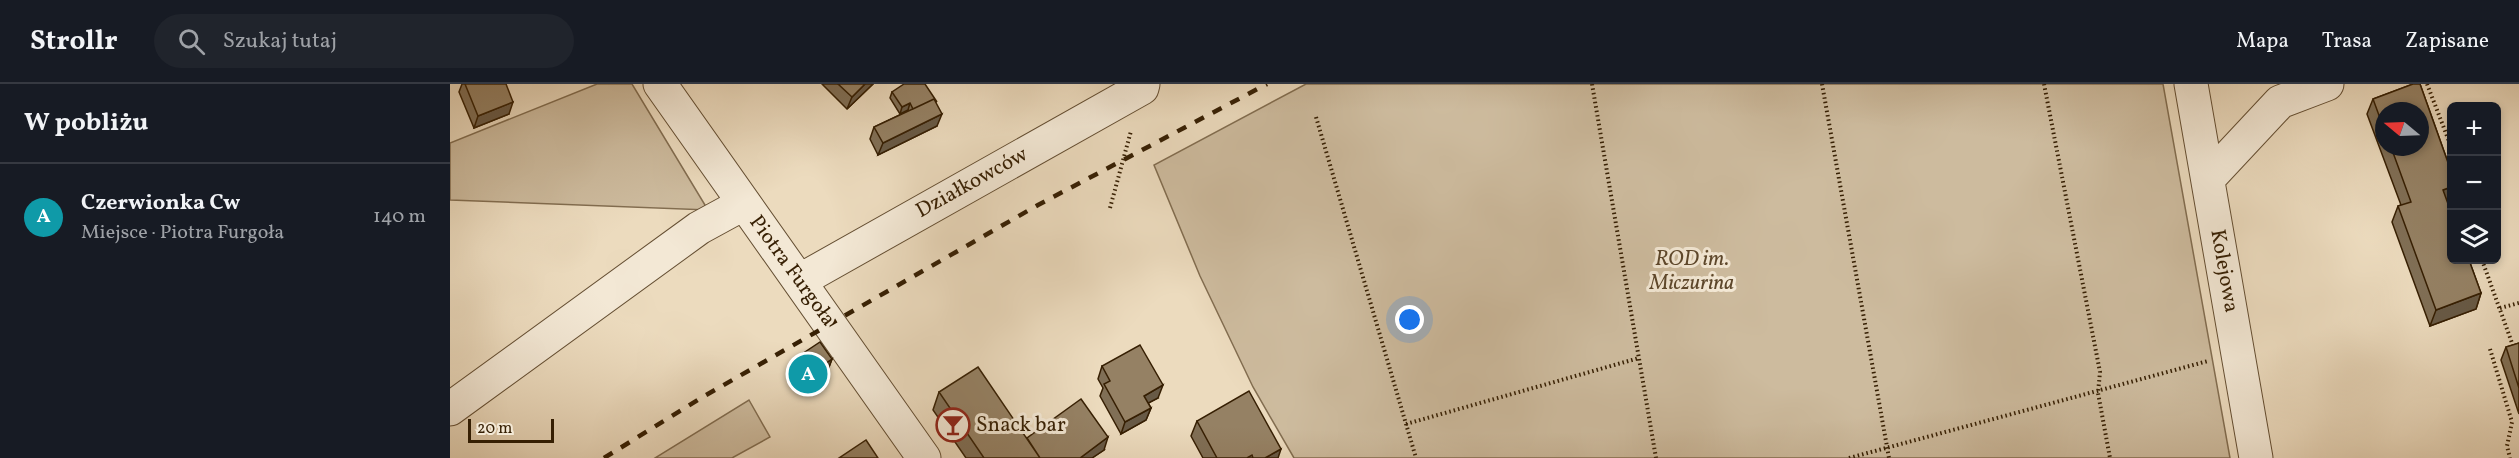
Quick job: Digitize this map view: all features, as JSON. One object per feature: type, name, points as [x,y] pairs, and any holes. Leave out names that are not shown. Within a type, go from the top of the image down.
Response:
[{"type":"street","name":"Piotra Furgoła","points":[[660,84],[924,458]]},
{"type":"street","name":"Kolejowa","points":[[2191,84],[2256,458]]},
{"type":"street","points":[[2208,179],[2280,102],[2327,84]]},
{"type":"street","name":"Działkowców","points":[[799,281],[1143,86]]},
{"type":"street","points":[[450,409],[699,228],[743,204]]},
{"type":"path","points":[[1592,84],[1656,458]]},
{"type":"path","points":[[1822,84],[1889,458]]},
{"type":"path","points":[[2044,84],[2100,372],[2098,393],[2110,458]]},
{"type":"path","points":[[2427,84],[2447,138]]},
{"type":"path","points":[[1110,208],[1143,86]]},
{"type":"path","points":[[1316,117],[1416,458]]},
{"type":"path","points":[[2484,264],[2512,343]]},
{"type":"path","points":[[2500,308],[2519,303]]},
{"type":"path","points":[[2490,349],[2512,422],[2507,446],[2510,458]]},
{"type":"path","points":[[1849,458],[2238,354]]},
{"type":"path","points":[[1406,424],[1639,358]]},
{"type":"green space","points":[[597,84],[632,84],[708,210],[450,200],[450,143]]},
{"type":"green space","name":"ROD im. Miczurina","points":[[1306,84],[2163,84],[2230,458],[1294,458],[1253,387],[1200,276],[1154,165]]},
{"type":"green space","points":[[749,400],[770,437],[732,458],[655,458]]},
{"type":"building","points":[[465,84],[506,84],[513,102],[478,116]]},
{"type":"building","points":[[838,84],[865,84],[852,97]]},
{"type":"building","points":[[904,84],[925,84],[937,102],[934,99],[913,109],[910,103],[902,107],[892,92]]},
{"type":"building","points":[[2413,84],[2420,84],[2426,102],[2375,102],[2375,104],[2373,99]]},
{"type":"building","points":[[934,99],[942,114],[883,143],[874,127]]},
{"type":"building","points":[[2429,109],[2447,160],[2447,188],[2443,190],[2447,201],[2447,264],[2470,264],[2481,293],[2436,310],[2398,206],[2411,202],[2394,156],[2429,156]]},
{"type":"building","points":[[820,342],[832,359],[807,376],[796,358]]},
{"type":"building","points":[[2519,343],[2519,388],[2506,347]]},
{"type":"building","points":[[1140,345],[1163,385],[1144,396],[1151,408],[1125,422],[1104,384],[1110,381],[1102,366]]},
{"type":"building","points":[[978,367],[1040,458],[984,458],[939,392]]},
{"type":"building","points":[[1249,391],[1281,449],[1265,458],[1253,458],[1252,455],[1247,458],[1217,458],[1197,421]]},
{"type":"building","points":[[1081,399],[1108,437],[1080,458],[1040,458],[1027,438]]},
{"type":"building","points":[[866,440],[878,458],[839,458]]},
{"type":"railway","points":[[604,458],[701,398],[1038,205],[1267,84]]},
{"type":"place","name":"Czerwionka Cw","points":[[808,374]]},
{"type":"place","name":"Snack bar","points":[[953,425]]}]
